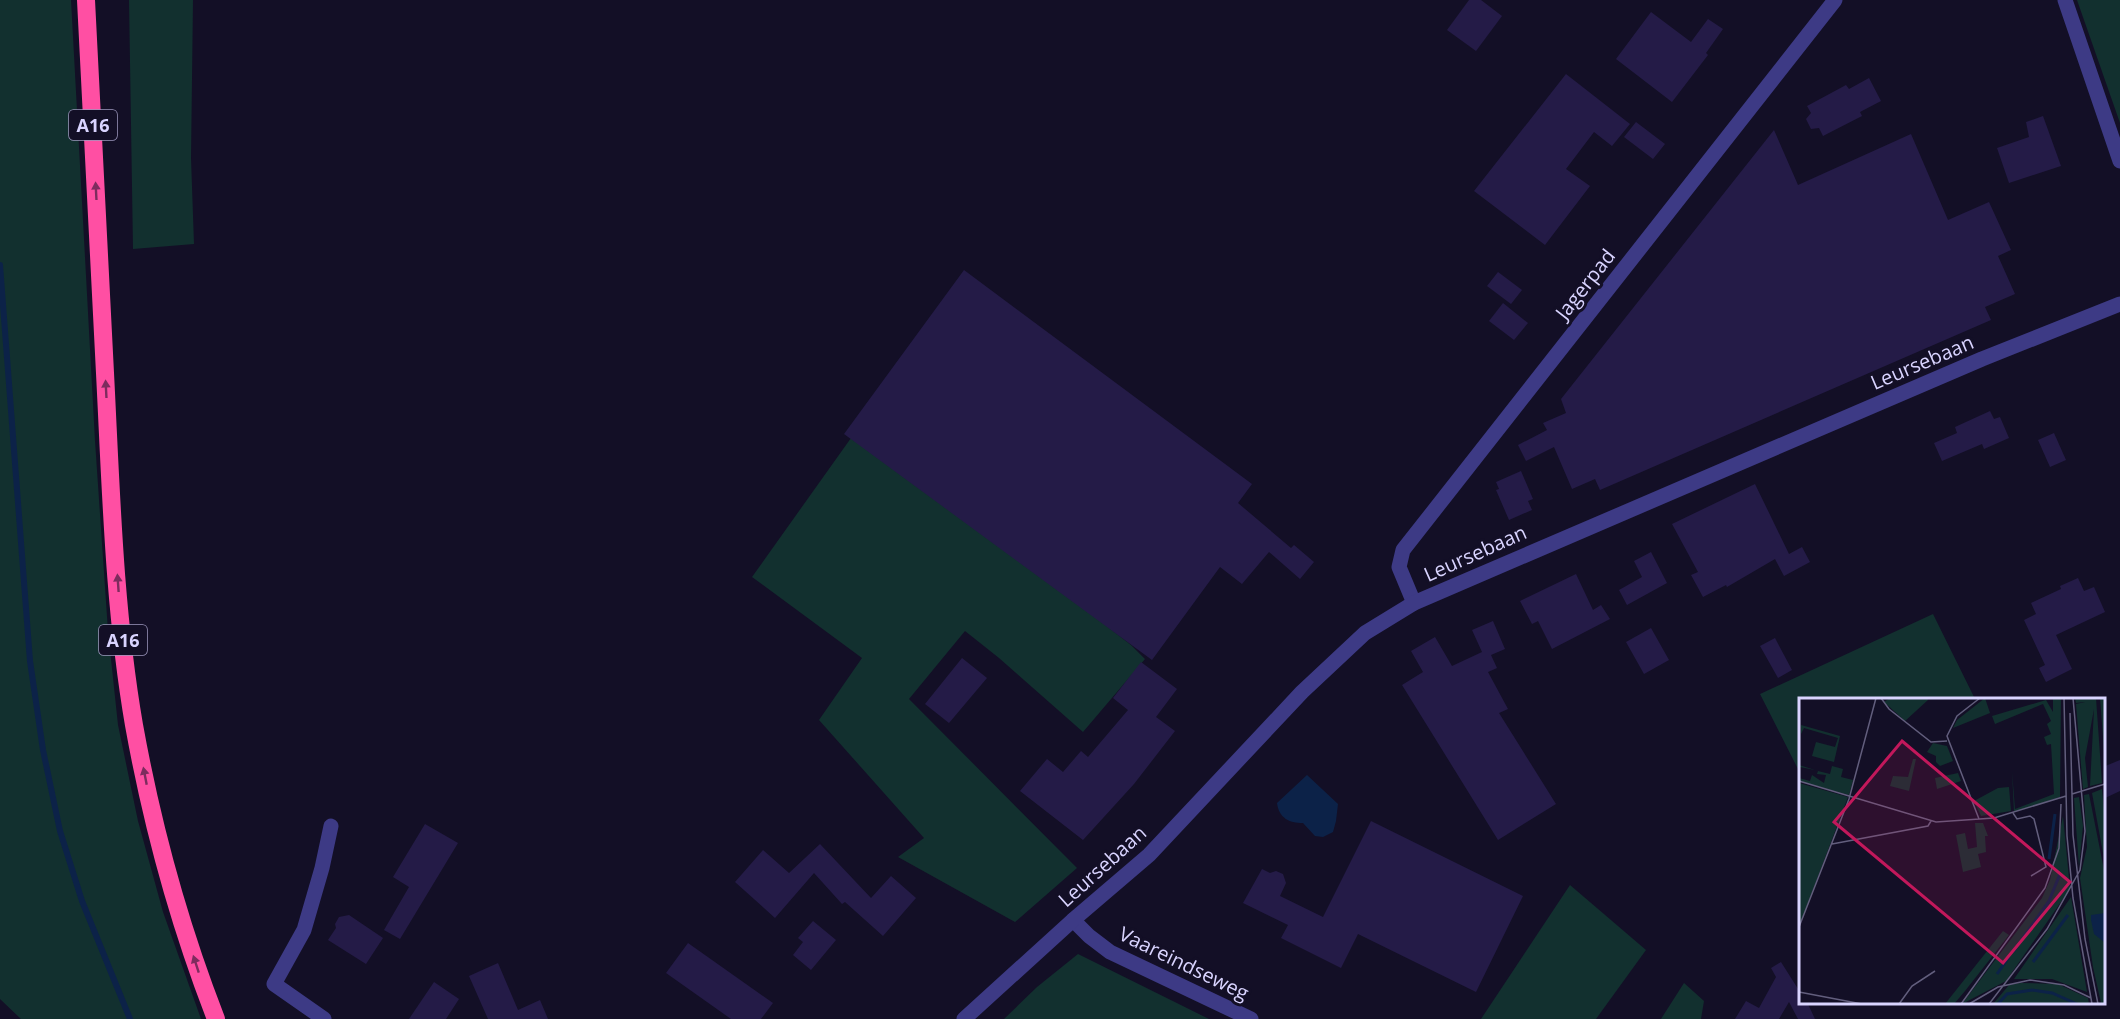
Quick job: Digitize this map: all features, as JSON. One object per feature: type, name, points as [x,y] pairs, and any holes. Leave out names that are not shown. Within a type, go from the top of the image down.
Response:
[{"type":"highway","name":"A16","points":[[86,0],[112,511],[121,624],[134,723],[153,819],[178,909],[216,1019]]},
{"type":"street","name":"Jagerpad","points":[[1414,603],[1399,567],[1403,550],[1835,0]]},
{"type":"street","points":[[2065,0],[2120,161]]},
{"type":"street","name":"Leursebaan","points":[[964,1019],[1149,855],[1302,692],[1365,633],[1414,603],[1982,358],[2120,304]]},
{"type":"street","points":[[324,1019],[274,984],[304,930],[322,868],[331,826]]},
{"type":"street","name":"Vaareindseweg","points":[[1073,920],[1110,952],[1251,1019]]},
{"type":"green space","points":[[0,0],[71,0],[95,441],[108,631],[118,725],[138,821],[163,912],[201,1019],[21,1019],[0,999]]},
{"type":"green space","points":[[129,0],[193,0],[191,158],[194,244],[133,249]]},
{"type":"green space","points":[[2077,0],[2120,0],[2120,123]]},
{"type":"green space","points":[[856,431],[1131,645],[1145,659],[1083,732],[965,631],[909,699],[1077,868],[1015,922],[898,857],[924,838],[819,720],[862,658],[752,577]]},
{"type":"green space","points":[[1933,614],[1975,698],[1799,698],[1799,771],[1760,694]]},
{"type":"green space","points":[[1570,885],[1646,950],[1596,1019],[1481,1019]]},
{"type":"green space","points":[[1078,954],[1209,1019],[1004,1019],[1037,987]]},
{"type":"green space","points":[[1684,983],[1704,1001],[1701,1019],[1661,1019]]},
{"type":"water","points":[[1307,775],[1338,804],[1333,832],[1323,837],[1315,836],[1303,823],[1285,819],[1278,808],[1277,803]]},
{"type":"building","points":[[1469,0],[1481,0],[1502,16],[1476,51],[1447,30]]},
{"type":"building","points":[[1651,12],[1691,42],[1708,19],[1723,29],[1706,53],[1708,55],[1672,102],[1616,59]]},
{"type":"building","points":[[1566,74],[1630,124],[1612,146],[1594,132],[1566,169],[1590,186],[1545,245],[1474,191]]},
{"type":"building","points":[[1869,78],[1881,101],[1860,112],[1862,116],[1823,136],[1819,128],[1811,129],[1806,119],[1811,113],[1807,106],[1846,85],[1849,89]]},
{"type":"building","points":[[2043,116],[2061,166],[2009,183],[1997,148],[2029,137],[2026,122]]},
{"type":"building","points":[[1636,122],[1665,144],[1653,159],[1624,137]]},
{"type":"building","points":[[1774,130],[1798,185],[1911,134],[1948,220],[1989,202],[2011,250],[1998,256],[2015,294],[1985,307],[1991,320],[1600,490],[1595,479],[1572,489],[1554,447],[1526,461],[1518,445],[1547,430],[1543,423],[1566,413],[1561,399]]},
{"type":"building","points":[[964,270],[1252,484],[1238,503],[1291,548],[1294,545],[1314,562],[1300,579],[1269,552],[1242,584],[1220,567],[1152,660],[844,434]]},
{"type":"building","points":[[1498,272],[1522,290],[1511,304],[1487,286]]},
{"type":"building","points":[[1503,303],[1528,323],[1514,340],[1489,321]]},
{"type":"building","points":[[1990,411],[1994,419],[2000,417],[2009,438],[1984,449],[1982,444],[1942,461],[1934,443],[1957,433],[1955,427]]},
{"type":"building","points":[[2054,433],[2066,460],[2050,467],[2038,440]]},
{"type":"building","points":[[1521,471],[1533,499],[1528,501],[1532,510],[1509,520],[1496,490],[1499,489],[1496,482]]},
{"type":"building","points":[[1755,484],[1789,554],[1802,547],[1810,562],[1784,576],[1775,559],[1727,587],[1726,585],[1703,597],[1691,575],[1698,572],[1672,524]]},
{"type":"building","points":[[1651,552],[1667,583],[1627,605],[1619,590],[1642,577],[1634,561]]},
{"type":"building","points":[[1576,574],[1593,610],[1601,605],[1610,619],[1552,649],[1538,621],[1532,624],[1520,601]]},
{"type":"building","points":[[2078,578],[2084,591],[2094,587],[2105,612],[2056,635],[2072,669],[2046,682],[2039,668],[2045,665],[2024,620],[2036,614],[2031,603]]},
{"type":"building","points":[[1493,621],[1505,649],[1491,655],[1497,668],[1488,672],[1508,709],[1499,713],[1556,804],[1498,840],[1402,685],[1423,672],[1411,651],[1435,637],[1452,666],[1482,652],[1472,630]]},
{"type":"building","points":[[1651,628],[1669,660],[1644,674],[1626,642]]},
{"type":"building","points":[[1775,638],[1792,670],[1778,678],[1760,646]]},
{"type":"building","points":[[962,658],[987,678],[949,723],[925,704]]},
{"type":"building","points":[[1141,662],[1177,689],[1156,717],[1175,731],[1134,784],[1083,840],[1020,791],[1047,759],[1063,772],[1081,751],[1088,757],[1128,710],[1113,698]]},
{"type":"building","points":[[2120,760],[2120,791],[2105,798],[2105,766]]},
{"type":"building","points":[[1371,821],[1523,896],[1476,992],[1358,934],[1341,968],[1281,938],[1288,925],[1243,903],[1262,869],[1270,873],[1276,871],[1283,874],[1286,883],[1280,896],[1323,917]]},
{"type":"building","points":[[425,824],[458,843],[400,939],[384,930],[409,887],[393,877]]},
{"type":"building","points":[[820,844],[871,898],[891,876],[916,898],[883,936],[845,902],[842,904],[814,873],[775,918],[735,882],[763,850],[789,873]]},
{"type":"building","points":[[349,915],[383,938],[366,964],[328,940],[336,928],[335,924],[339,917]]},
{"type":"building","points":[[813,921],[836,940],[811,970],[793,955],[803,942],[798,938]]},
{"type":"building","points":[[688,943],[773,1003],[761,1019],[731,1019],[666,973]]},
{"type":"building","points":[[1781,962],[1799,990],[1799,1004],[1808,1004],[1815,1019],[1798,1019],[1789,1002],[1779,1019],[1735,1019],[1746,1001],[1759,1008],[1776,977],[1771,968]]},
{"type":"building","points":[[498,963],[518,1010],[540,1000],[548,1019],[488,1019],[469,976]]},
{"type":"building","points":[[434,982],[459,999],[446,1019],[409,1019]]},
{"type":"waterway","points":[[0,265],[30,661],[43,750],[60,831],[82,901],[130,1019]]}]
